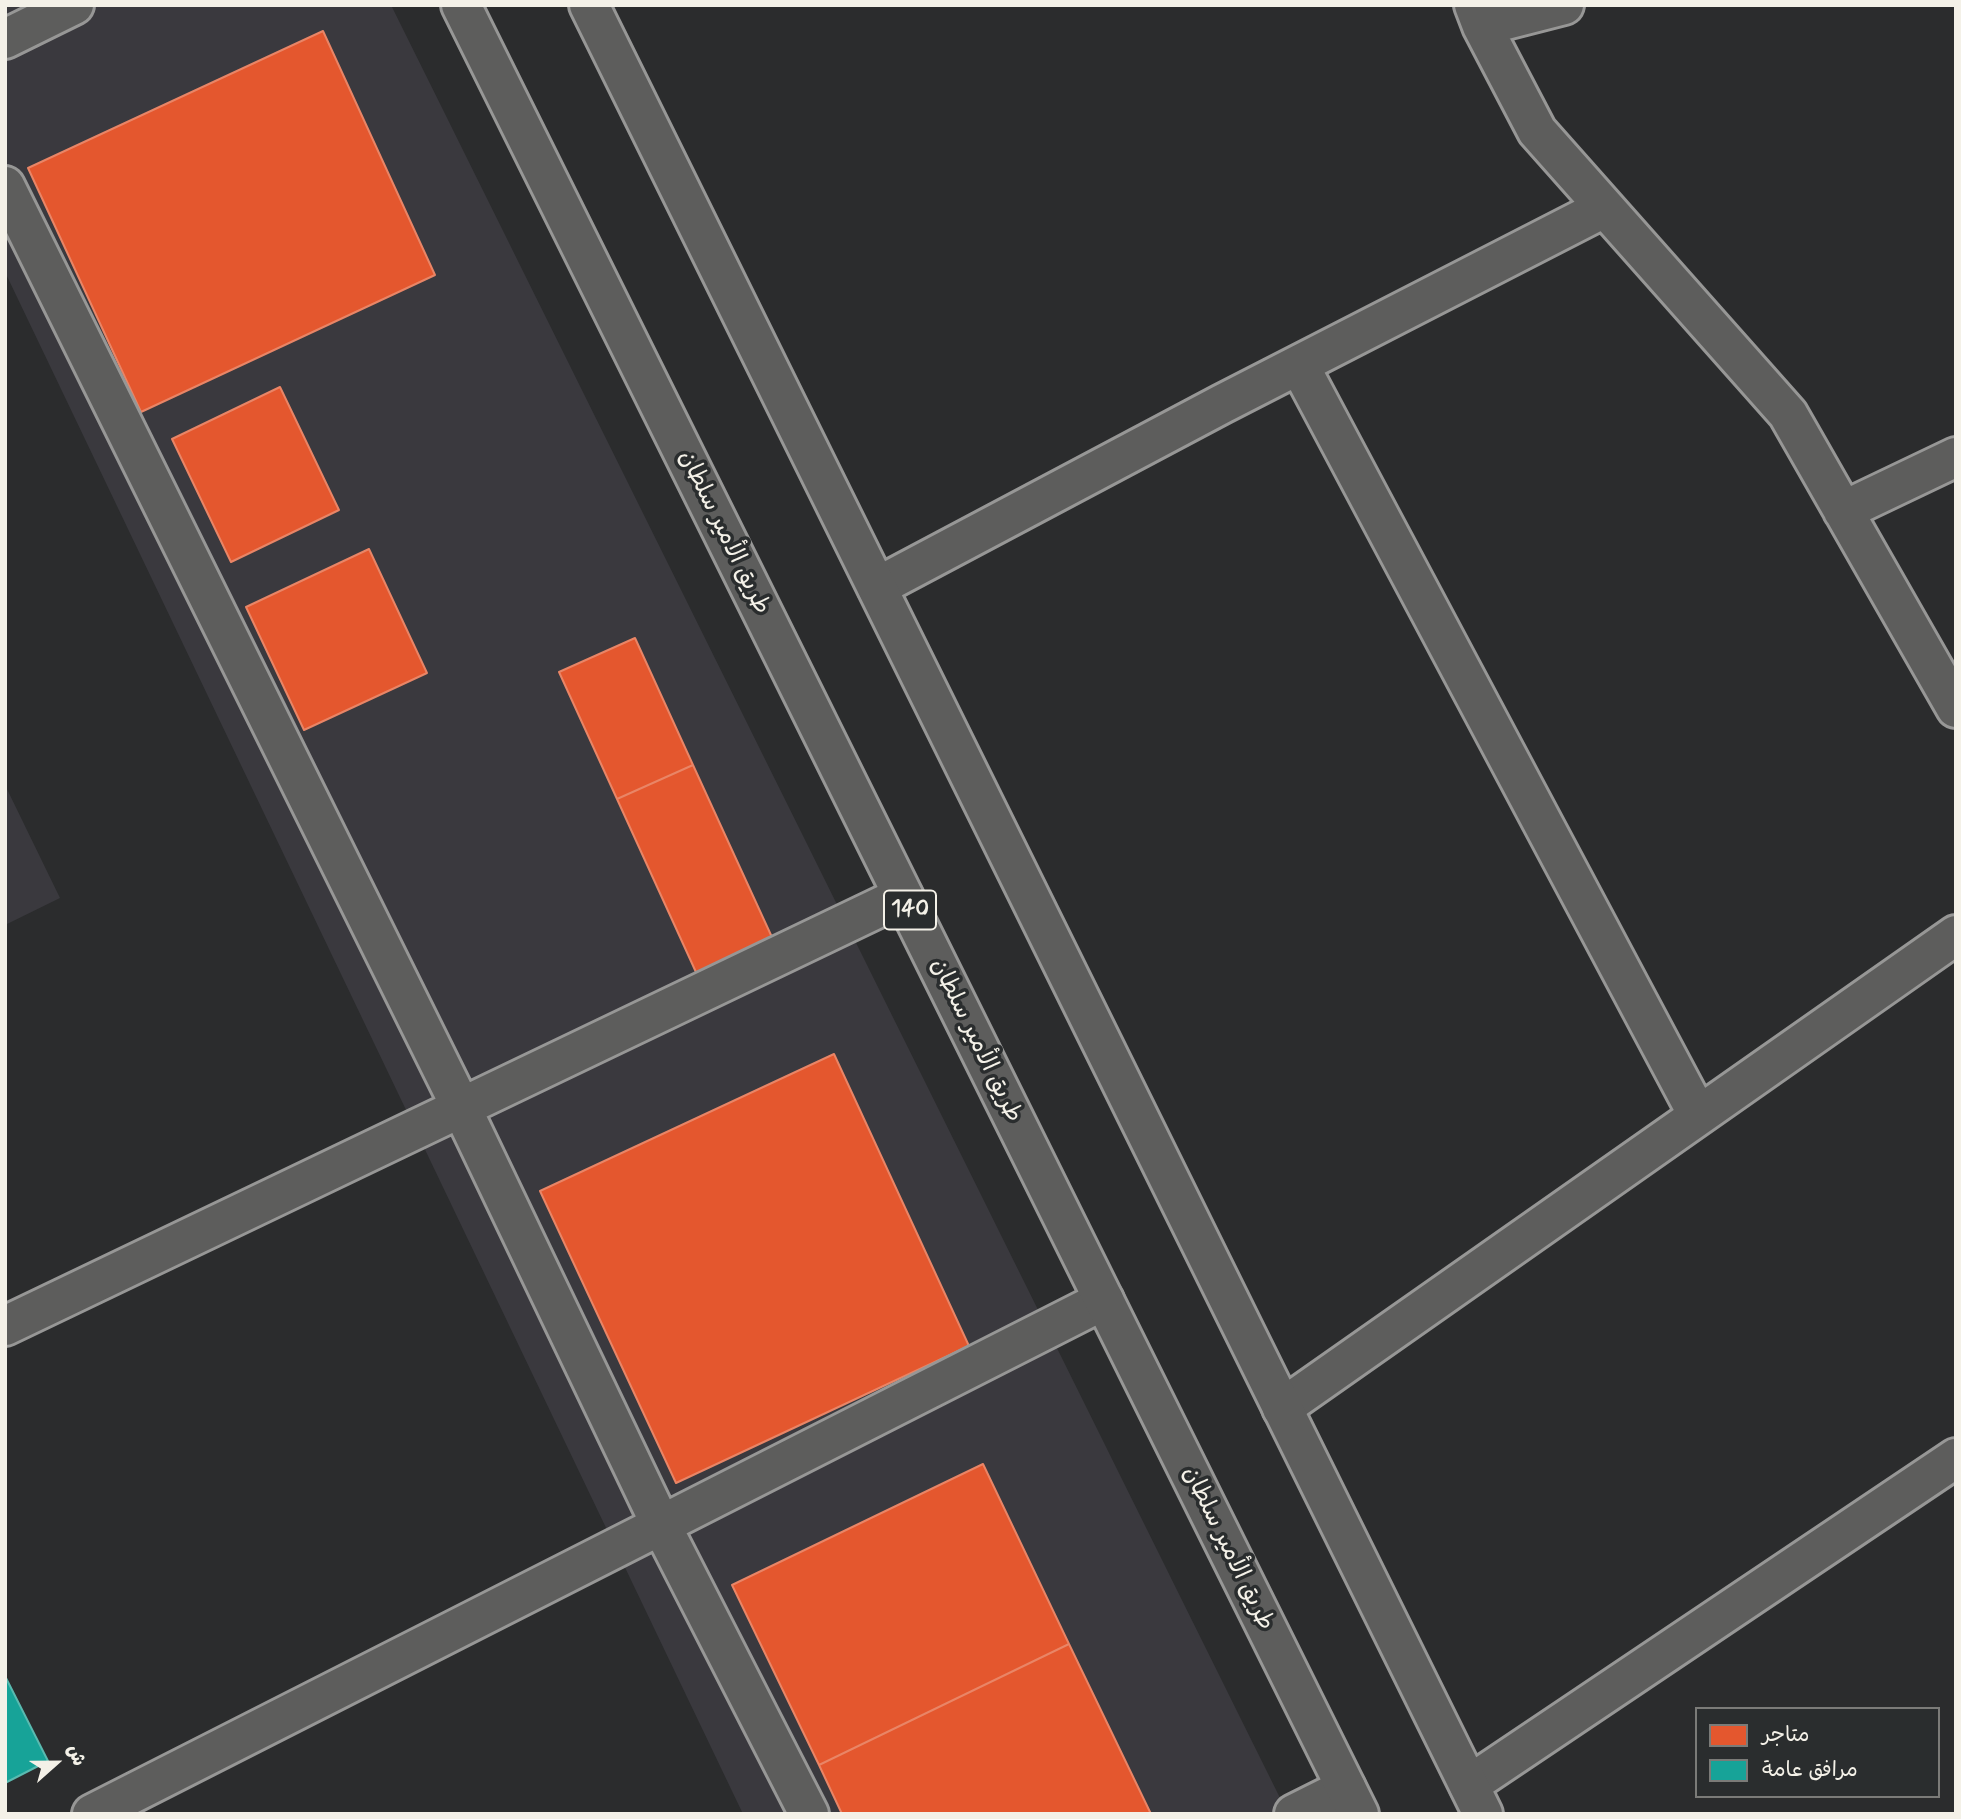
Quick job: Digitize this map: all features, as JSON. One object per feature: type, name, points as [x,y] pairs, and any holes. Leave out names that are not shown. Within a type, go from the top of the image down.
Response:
[{"type":"main road","points":[[5,39],[74,5]]},
{"type":"main road","name":"طريق الأمير سلطان","points":[[461,5],[1352,1801]]},
{"type":"main road","points":[[589,5],[1476,1799],[1956,1458]]},
{"type":"main road","points":[[1564,5],[1478,16],[1537,131],[1788,414],[1956,708]]},
{"type":"main road","points":[[5,186],[461,1107],[661,1525],[809,1814]]},
{"type":"main road","points":[[877,587],[1604,208]]},
{"type":"main road","points":[[1300,365],[1699,1115]]},
{"type":"main road","points":[[1843,512],[1956,457]]},
{"type":"main road","points":[[5,1326],[903,895]]},
{"type":"main road","points":[[1282,1408],[1956,935]]},
{"type":"main road","points":[[92,1814],[1104,1300]]},
{"type":"main road","points":[[1294,1814],[1352,1801]]},
{"type":"shaded area","points":[[5,5],[391,5],[1288,1814],[743,1814],[5,272]]},
{"type":"shaded area","points":[[5,785],[60,898],[5,925]]},
{"type":"building: متاجر","points":[[323,31],[435,275],[141,412],[28,168]]},
{"type":"building: متاجر","points":[[280,387],[339,510],[231,562],[172,439]]},
{"type":"building: متاجر","points":[[369,549],[427,673],[304,730],[246,607]]},
{"type":"building: متاجر","points":[[635,638],[693,765],[617,799],[559,672]]},
{"type":"building: متاجر","points":[[693,765],[776,946],[700,981],[617,799]]},
{"type":"building: متاجر","points":[[834,1054],[969,1346],[676,1483],[540,1191]]},
{"type":"building: متاجر","points":[[983,1464],[1069,1644],[819,1765],[732,1585]]},
{"type":"building: متاجر","points":[[1069,1644],[1151,1814],[842,1814],[819,1765]]},
{"type":"building: مرافق عامة","points":[[5,1676],[48,1761],[5,1783]]}]
